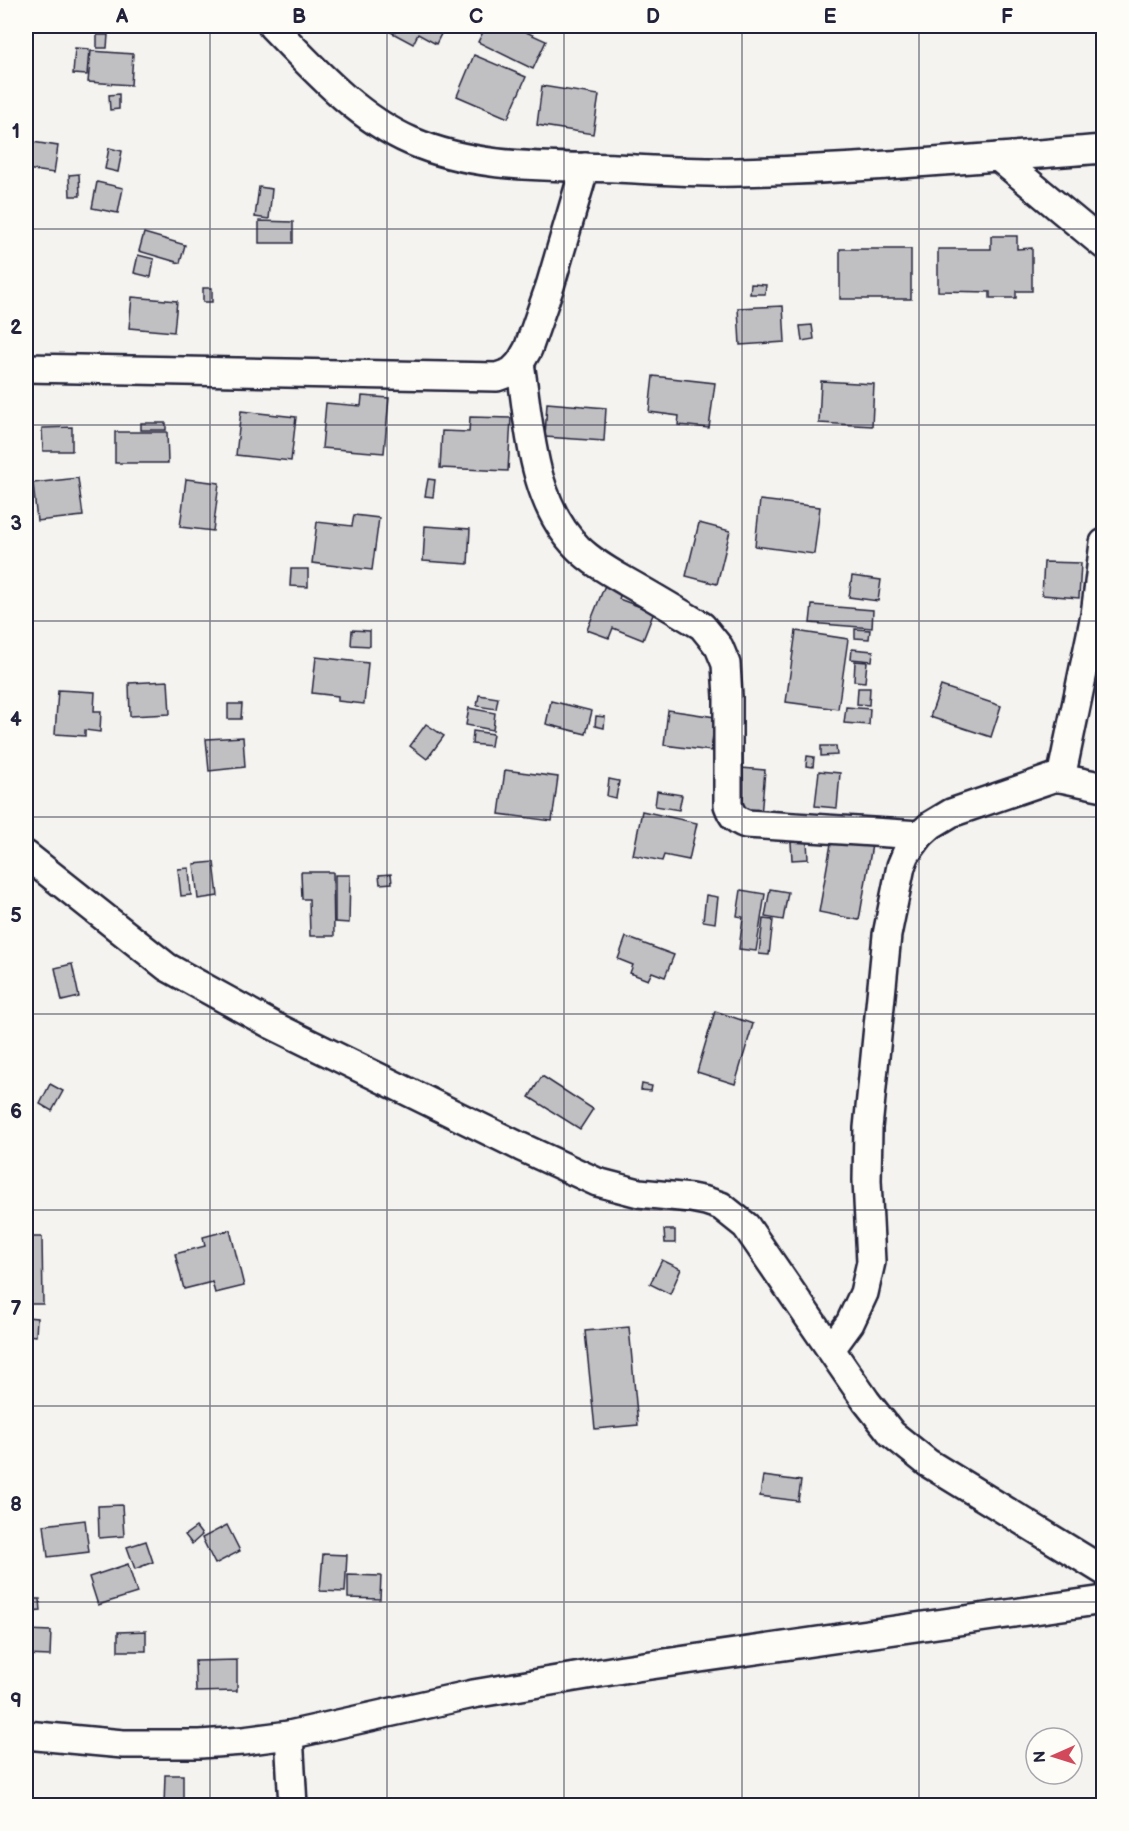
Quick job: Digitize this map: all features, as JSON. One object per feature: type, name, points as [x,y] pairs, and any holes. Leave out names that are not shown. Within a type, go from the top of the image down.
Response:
[{"type":"street","points":[[272,26],[367,115],[410,140],[458,157],[499,163],[734,172],[834,169],[1104,149]]},
{"type":"street","points":[[998,157],[1104,245]]},
{"type":"street","points":[[26,368],[142,368],[497,377],[510,372],[520,363],[528,349],[550,286],[585,167]]},
{"type":"street","points":[[520,363],[540,480],[546,501],[560,527],[578,549],[596,563],[702,626],[712,635],[723,656],[728,697],[728,806],[731,815],[737,821],[746,824],[920,835]]},
{"type":"street","points":[[1061,778],[1095,615],[1104,543]]},
{"type":"street","points":[[831,1349],[850,1323],[864,1293],[871,1262],[867,1180],[868,1128],[887,935],[901,866],[906,854],[920,835],[936,822],[961,808],[1046,780],[1061,778],[1104,787]]},
{"type":"street","points":[[26,855],[167,968],[272,1025],[520,1147],[597,1182],[639,1193],[691,1197],[721,1206],[746,1226],[892,1434],[928,1463],[1104,1571]]},
{"type":"street","points":[[26,1735],[123,1744],[200,1744],[243,1741],[289,1735],[473,1694],[600,1673],[1104,1600]]},
{"type":"street","points":[[289,1735],[293,1806]]},
{"type":"building","points":[[390,26],[445,26],[436,44],[418,34],[413,44],[387,30]]},
{"type":"building","points":[[486,26],[513,26],[546,41],[533,69],[478,42]]},
{"type":"building","points":[[97,35],[108,35],[107,48],[97,48]]},
{"type":"building","points":[[75,48],[89,49],[87,75],[73,74]]},
{"type":"building","points":[[91,51],[133,54],[131,85],[88,82]]},
{"type":"building","points":[[474,55],[526,77],[508,118],[457,96]]},
{"type":"building","points":[[542,86],[599,95],[593,134],[537,125]]},
{"type":"building","points":[[119,94],[119,109],[110,110],[109,95]]},
{"type":"building","points":[[26,141],[58,146],[54,173],[26,169]]},
{"type":"building","points":[[109,148],[122,151],[118,172],[105,169]]},
{"type":"building","points":[[79,174],[80,196],[70,196],[69,175]]},
{"type":"building","points":[[97,182],[123,188],[118,213],[92,208]]},
{"type":"building","points":[[259,187],[272,189],[269,219],[255,217]]},
{"type":"building","points":[[259,221],[293,222],[293,243],[259,243]]},
{"type":"building","points":[[144,233],[185,245],[180,263],[139,251]]},
{"type":"building","points":[[991,236],[1017,236],[1017,249],[1032,248],[1032,291],[1016,291],[1016,298],[990,298],[990,292],[938,291],[938,249],[991,249]]},
{"type":"building","points":[[840,249],[911,249],[911,299],[840,299]]},
{"type":"building","points":[[138,255],[154,259],[151,277],[134,273]]},
{"type":"building","points":[[751,284],[766,285],[765,294],[750,294]]},
{"type":"building","points":[[203,288],[212,288],[212,302],[203,302]]},
{"type":"building","points":[[132,297],[177,301],[174,332],[129,328]]},
{"type":"building","points":[[783,306],[785,342],[740,345],[738,308]]},
{"type":"building","points":[[812,325],[814,339],[802,341],[800,326]]},
{"type":"building","points":[[653,376],[715,383],[709,428],[678,425],[679,416],[649,412]]},
{"type":"building","points":[[821,381],[874,384],[872,426],[819,423]]},
{"type":"building","points":[[362,396],[389,398],[384,453],[322,448],[326,403],[361,406]]},
{"type":"building","points":[[547,403],[606,408],[604,441],[545,437]]},
{"type":"building","points":[[241,411],[296,417],[291,461],[236,455]]},
{"type":"building","points":[[470,417],[511,418],[508,471],[440,468],[442,431],[469,432]]},
{"type":"building","points":[[141,423],[166,423],[166,430],[141,430]]},
{"type":"building","points":[[72,427],[72,451],[43,451],[42,428]]},
{"type":"building","points":[[115,432],[167,432],[168,463],[115,463]]},
{"type":"building","points":[[78,478],[83,516],[37,521],[33,483]]},
{"type":"building","points":[[186,479],[219,483],[213,531],[180,527]]},
{"type":"building","points":[[428,479],[435,480],[433,497],[425,496]]},
{"type":"building","points":[[760,500],[820,507],[814,554],[755,546]]},
{"type":"building","points":[[354,515],[379,518],[372,570],[312,563],[317,522],[352,526]]},
{"type":"building","points":[[699,523],[730,531],[717,584],[686,576]]},
{"type":"building","points":[[425,526],[470,529],[468,564],[423,561]]},
{"type":"building","points":[[1044,562],[1081,563],[1079,598],[1042,595]]},
{"type":"building","points":[[291,569],[308,569],[308,587],[290,586]]},
{"type":"building","points":[[852,576],[881,580],[878,601],[849,597]]},
{"type":"building","points":[[607,580],[623,587],[619,599],[654,612],[643,640],[613,628],[609,638],[587,630]]},
{"type":"building","points":[[812,605],[873,610],[872,628],[810,623]]},
{"type":"building","points":[[855,629],[870,630],[869,639],[855,638]]},
{"type":"building","points":[[352,630],[370,631],[370,646],[351,645]]},
{"type":"building","points":[[796,631],[848,639],[838,709],[786,702]]},
{"type":"building","points":[[852,649],[873,651],[872,661],[851,659]]},
{"type":"building","points":[[316,657],[368,663],[364,704],[338,701],[338,696],[312,693]]},
{"type":"building","points":[[855,661],[867,662],[865,682],[854,681]]},
{"type":"building","points":[[168,681],[170,714],[130,716],[129,683]]},
{"type":"building","points":[[941,686],[1001,706],[991,737],[930,717]]},
{"type":"building","points":[[858,688],[870,688],[869,705],[857,704]]},
{"type":"building","points":[[58,690],[95,692],[94,711],[101,711],[100,732],[85,730],[85,736],[55,734]]},
{"type":"building","points":[[479,695],[498,698],[496,709],[477,706]]},
{"type":"building","points":[[551,701],[592,711],[586,734],[546,724]]},
{"type":"building","points":[[228,704],[242,704],[241,719],[228,719]]},
{"type":"building","points":[[846,707],[870,709],[869,725],[844,723]]},
{"type":"building","points":[[469,708],[495,713],[493,730],[466,725]]},
{"type":"building","points":[[668,710],[715,717],[711,751],[664,745]]},
{"type":"building","points":[[596,716],[605,717],[604,728],[595,726]]},
{"type":"building","points":[[426,724],[444,736],[427,759],[410,746]]},
{"type":"building","points":[[473,731],[493,734],[491,746],[472,744]]},
{"type":"building","points":[[243,737],[245,767],[209,771],[206,739]]},
{"type":"building","points":[[821,746],[836,746],[837,755],[821,756]]},
{"type":"building","points":[[807,756],[814,757],[813,767],[806,766]]},
{"type":"building","points":[[741,768],[765,770],[761,816],[738,815]]},
{"type":"building","points":[[505,770],[558,777],[552,821],[499,814]]},
{"type":"building","points":[[819,771],[840,773],[837,808],[815,806]]},
{"type":"building","points":[[609,779],[619,781],[616,798],[607,796]]},
{"type":"building","points":[[657,791],[682,795],[679,810],[655,806]]},
{"type":"building","points":[[642,811],[697,823],[689,860],[664,855],[662,861],[633,855]]},
{"type":"building","points":[[832,838],[872,845],[859,920],[819,912]]},
{"type":"building","points":[[807,841],[808,859],[792,860],[791,842]]},
{"type":"building","points":[[214,862],[218,896],[198,899],[194,864]]},
{"type":"building","points":[[189,868],[191,895],[181,896],[178,869]]},
{"type":"building","points":[[301,872],[333,872],[334,936],[310,936],[309,899],[302,899]]},
{"type":"building","points":[[391,874],[392,883],[380,884],[379,875]]},
{"type":"building","points":[[335,875],[350,875],[349,923],[335,922]]},
{"type":"building","points":[[770,889],[788,892],[783,920],[765,917]]},
{"type":"building","points":[[741,890],[765,894],[756,951],[739,949],[743,917],[737,916]]},
{"type":"building","points":[[706,895],[718,897],[715,923],[703,921]]},
{"type":"building","points":[[763,919],[773,920],[769,955],[759,954]]},
{"type":"building","points":[[626,937],[674,955],[665,977],[652,972],[648,980],[630,973],[633,965],[618,959]]},
{"type":"building","points":[[72,964],[79,997],[62,1001],[55,968]]},
{"type":"building","points":[[715,1011],[753,1024],[735,1084],[697,1072]]},
{"type":"building","points":[[542,1076],[593,1109],[580,1129],[529,1097]]},
{"type":"building","points":[[50,1084],[63,1091],[52,1111],[40,1104]]},
{"type":"building","points":[[642,1084],[652,1086],[651,1091],[641,1090]]},
{"type":"building","points":[[230,1230],[244,1286],[215,1293],[212,1282],[184,1289],[175,1254],[205,1246],[203,1237]]},
{"type":"building","points":[[664,1230],[675,1230],[675,1243],[665,1243]]},
{"type":"building","points":[[26,1237],[42,1237],[43,1304],[26,1304]]},
{"type":"building","points":[[662,1260],[681,1269],[670,1294],[650,1284]]},
{"type":"building","points":[[26,1317],[37,1318],[36,1336],[26,1335]]},
{"type":"building","points":[[629,1327],[638,1425],[595,1429],[585,1331]]},
{"type":"building","points":[[763,1476],[801,1481],[798,1501],[760,1496]]},
{"type":"building","points":[[122,1505],[124,1536],[99,1538],[98,1506]]},
{"type":"building","points":[[85,1520],[89,1552],[48,1557],[44,1525]]},
{"type":"building","points":[[227,1525],[240,1551],[215,1564],[202,1538]]},
{"type":"building","points":[[196,1527],[202,1535],[192,1544],[185,1535]]},
{"type":"building","points":[[146,1541],[153,1562],[135,1569],[127,1547]]},
{"type":"building","points":[[323,1554],[347,1555],[345,1592],[320,1591]]},
{"type":"building","points":[[128,1564],[137,1593],[98,1605],[89,1577]]},
{"type":"building","points":[[348,1575],[381,1576],[380,1599],[348,1598]]},
{"type":"building","points":[[29,1599],[40,1599],[41,1611],[30,1612]]},
{"type":"building","points":[[26,1630],[51,1631],[50,1656],[26,1655]]},
{"type":"building","points":[[146,1631],[146,1651],[118,1651],[118,1632]]},
{"type":"building","points":[[237,1660],[237,1691],[196,1692],[195,1661]]},
{"type":"building","points":[[165,1775],[183,1775],[183,1806],[164,1806]]}]
